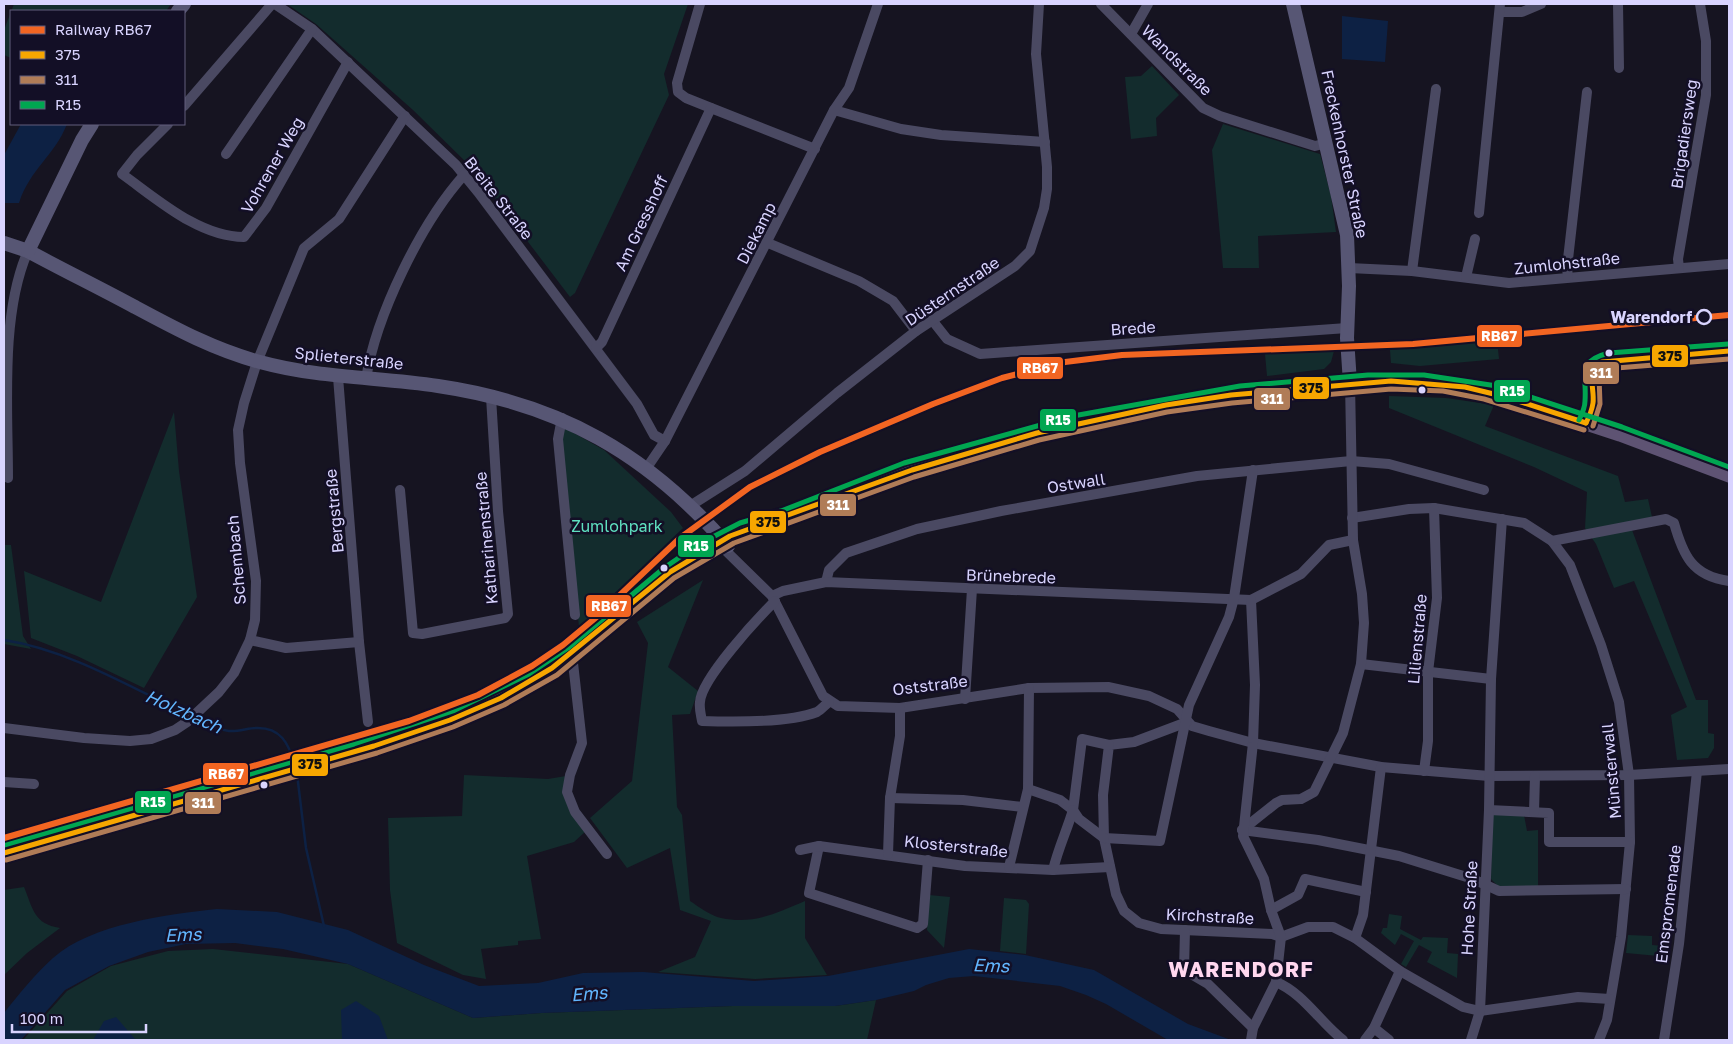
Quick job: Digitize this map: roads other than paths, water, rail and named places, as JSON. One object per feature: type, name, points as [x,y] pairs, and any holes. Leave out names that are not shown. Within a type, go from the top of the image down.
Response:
[{"type":"main road","points":[[4,853],[422,730],[474,710],[533,680],[572,654],[681,564],[724,544],[748,528],[783,518],[906,470],[1068,424],[1241,392],[1350,383],[1423,382],[1467,387],[1494,393],[1586,423],[1729,474]]},
{"type":"street","name":"Breite Straße","points":[[274,4],[312,30],[348,62],[464,175],[637,404],[654,435],[665,441]]},
{"type":"street","points":[[185,105],[274,4]]},
{"type":"street","points":[[700,4],[677,83],[678,92],[686,98],[815,150]]},
{"type":"street","name":"Diekamp","points":[[646,469],[665,441],[768,243],[834,110],[849,88],[878,4]]},
{"type":"street","name":"Düsternstraße","points":[[690,506],[745,471],[837,393],[916,331],[1015,266],[1030,251],[1044,208],[1047,181],[1036,54],[1039,4]]},
{"type":"street","name":"Wandstraße","points":[[1101,4],[1203,108],[1220,116],[1315,146],[1327,143]]},
{"type":"street","points":[[1131,34],[1148,4]]},
{"type":"street","name":"Freckenhorster Straße","points":[[1242,830],[1282,800],[1301,798],[1314,792],[1344,733],[1361,664],[1364,623],[1362,594],[1353,540],[1352,518],[1352,417],[1347,328],[1349,268],[1342,209],[1293,4]]},
{"type":"street","points":[[1479,213],[1500,8],[1522,12],[1541,4]]},
{"type":"street","points":[[1618,4],[1619,68]]},
{"type":"street","name":"Brigadiersweg","points":[[1679,268],[1678,259],[1706,95],[1706,41],[1700,4]]},
{"type":"street","points":[[226,154],[312,30]]},
{"type":"street","name":"Vohrener Weg","points":[[167,125],[136,155],[122,174],[169,208],[200,225],[230,237],[244,237],[266,208],[348,62]]},
{"type":"street","points":[[1412,271],[1436,89]]},
{"type":"street","points":[[1568,277],[1567,268],[1587,92]]},
{"type":"street","name":"Am Gresshoff","points":[[596,348],[602,342],[711,108]]},
{"type":"street","points":[[834,110],[911,131],[1045,142]]},
{"type":"street","name":"Schembach","points":[[4,728],[84,738],[130,741],[151,738],[176,730],[187,722],[199,712],[234,673],[250,640],[256,620],[256,581],[240,463],[238,430],[244,403],[257,362],[304,248],[340,219],[405,116]]},
{"type":"street","points":[[8,478],[10,310],[18,271],[82,140],[91,125]]},
{"type":"street","points":[[366,379],[373,344],[404,270],[445,196],[464,175]]},
{"type":"street","points":[[1466,277],[1475,238]]},
{"type":"street","name":"Splieterstraße","points":[[4,243],[28,251],[189,336],[257,362],[306,373],[439,386],[491,397],[562,418],[600,437],[646,469],[724,544]]},
{"type":"street","points":[[768,243],[859,281],[893,301],[916,331]]},
{"type":"street","name":"Zumlohstraße","points":[[1349,268],[1412,271],[1509,283],[1729,264]]},
{"type":"street","name":"Brede","points":[[932,320],[947,339],[980,354],[1347,328]]},
{"type":"street","points":[[1586,423],[1593,401],[1591,374],[1599,363],[1610,360],[1729,351]]},
{"type":"street","name":"Bergstraße","points":[[338,376],[359,642],[368,722]]},
{"type":"street","name":"Katharinenstraße","points":[[400,490],[413,633],[422,634],[505,618],[508,614],[498,511],[491,397]]},
{"type":"street","points":[[562,418],[558,439],[575,614]]},
{"type":"street","name":"Ostwall","points":[[826,582],[829,570],[846,553],[917,529],[1001,511],[1197,476],[1351,461],[1389,464],[1484,490]]},
{"type":"street","points":[[1028,789],[1060,800],[1073,810],[1079,819],[1104,838],[1160,841],[1187,722],[1189,705],[1229,616],[1234,598],[1253,470]]},
{"type":"street","name":"Splieterstraße","points":[[667,488],[690,506],[724,544]]},
{"type":"street","points":[[1352,518],[1409,509],[1434,508],[1524,523],[1552,541],[1666,519],[1674,523],[1682,551],[1695,566],[1705,575],[1729,581]]},
{"type":"street","name":"Lilienstraße","points":[[1425,767],[1428,741],[1428,672],[1437,598],[1434,508]]},
{"type":"street","name":"Hohe Straße","points":[[1471,1040],[1480,1010],[1489,810],[1491,679],[1502,519]]},
{"type":"street","points":[[1185,930],[1184,970],[1208,984],[1254,1036],[1276,982],[1281,937],[1271,910],[1266,887],[1246,847],[1242,830],[1253,743],[1255,685],[1251,600],[1301,574],[1329,545],[1353,540]]},
{"type":"street","name":"Münsterwall","points":[[1552,541],[1570,565],[1601,645],[1619,702],[1629,775],[1630,842],[1626,889],[1607,1020],[1599,1040]]},
{"type":"street","points":[[724,544],[753,578],[774,598],[823,696],[829,702],[819,711],[800,716],[754,721],[702,721],[700,701],[706,686],[741,636],[774,598]]},
{"type":"street","name":"Brünebrede","points":[[774,598],[789,589],[826,582],[972,590],[1251,600]]},
{"type":"street","points":[[965,699],[972,590]]},
{"type":"street","points":[[250,640],[286,648],[359,642]]},
{"type":"street","points":[[572,654],[582,743],[570,775],[567,792],[575,812],[607,854]]},
{"type":"street","points":[[1361,664],[1491,679]]},
{"type":"street","name":"Oststraße","points":[[829,702],[838,706],[900,708],[1029,688],[1108,687],[1149,696],[1177,709],[1187,722]]},
{"type":"street","points":[[1009,867],[1028,789],[1029,688]]},
{"type":"street","points":[[888,854],[890,798],[900,736],[900,708]]},
{"type":"street","points":[[1187,722],[1192,726],[1253,743],[1380,767],[1425,767],[1489,776],[1629,775],[1729,769]]},
{"type":"street","points":[[1053,870],[1073,810],[1082,739],[1109,745],[1134,742],[1187,722]]},
{"type":"street","name":"Kirchstraße","points":[[1109,745],[1103,795],[1104,838],[1116,894],[1124,911],[1139,923],[1161,929],[1272,934],[1281,937]]},
{"type":"street","points":[[1355,938],[1363,915],[1380,767]]},
{"type":"street","name":"Emspromenade","points":[[1664,1040],[1680,942],[1697,771]]},
{"type":"street","points":[[1534,812],[1535,776]]},
{"type":"street","points":[[4,782],[34,784]]},
{"type":"street","points":[[890,798],[963,800],[1023,807]]},
{"type":"street","points":[[1489,810],[1549,813],[1549,842],[1630,842]]},
{"type":"street","points":[[1242,830],[1372,849],[1473,878],[1499,891],[1626,889]]},
{"type":"street","points":[[819,846],[809,893],[918,928],[923,924],[928,860]]},
{"type":"street","name":"Klosterstraße","points":[[800,850],[819,846],[965,866],[1053,870],[1110,867]]},
{"type":"street","points":[[1271,910],[1298,895],[1305,879],[1366,892]]},
{"type":"street","points":[[1281,937],[1319,926],[1333,926],[1355,938],[1400,971],[1463,1008],[1480,1010],[1578,997],[1610,999]]},
{"type":"street","points":[[1365,1040],[1374,1028],[1400,971]]},
{"type":"street","points":[[1276,982],[1290,988],[1322,1022],[1343,1040]]},
{"type":"street","points":[[1374,1028],[1389,1040]]},
{"type":"water","points":[[1342,16],[1388,21],[1385,62],[1342,59]]},
{"type":"water","points":[[20,125],[67,125],[56,145],[29,181],[19,203],[4,203],[4,155]]},
{"type":"water","name":"Ems","points":[[217,909],[277,912],[348,930],[424,965],[479,986],[538,983],[583,973],[643,972],[754,981],[828,976],[969,949],[1025,955],[1094,970],[1188,1024],[1231,1040],[1168,1040],[1106,1004],[1060,986],[974,976],[949,978],[914,991],[876,1000],[835,1006],[732,1006],[541,1013],[473,1018],[348,964],[283,949],[235,943],[186,944],[148,952],[109,966],[65,990],[21,1040],[4,1040],[4,1013],[40,971],[69,946],[109,929],[131,923],[176,914]]},
{"type":"water","points":[[356,1001],[379,1016],[388,1040],[342,1040],[341,1010]]},
{"type":"water","points":[[116,1017],[136,1040],[93,1040],[104,1021]]},
{"type":"waterway","name":"Holzbach","points":[[4,640],[28,645],[76,661],[189,715]]},
{"type":"waterway","name":"Holzbach","points":[[196,718],[216,728],[229,731],[256,728],[271,730],[277,733],[286,743],[294,764]]},
{"type":"waterway","name":"Holzbach","points":[[297,774],[306,848],[324,926]]},
{"type":"rail line","name":"RB67","points":[[4,838],[409,721],[478,695],[532,666],[563,645],[599,615],[680,538],[750,487],[820,452],[933,404],[1002,378],[1065,362],[1122,355],[1413,344],[1729,315]]},
{"type":"place","name":"Warendorf","points":[[1704,317]]},
{"type":"district","name":"WARENDORF","points":[[1241,969]]},
{"type":"park label","name":"Zumlohpark","points":[[617,526]]}]
